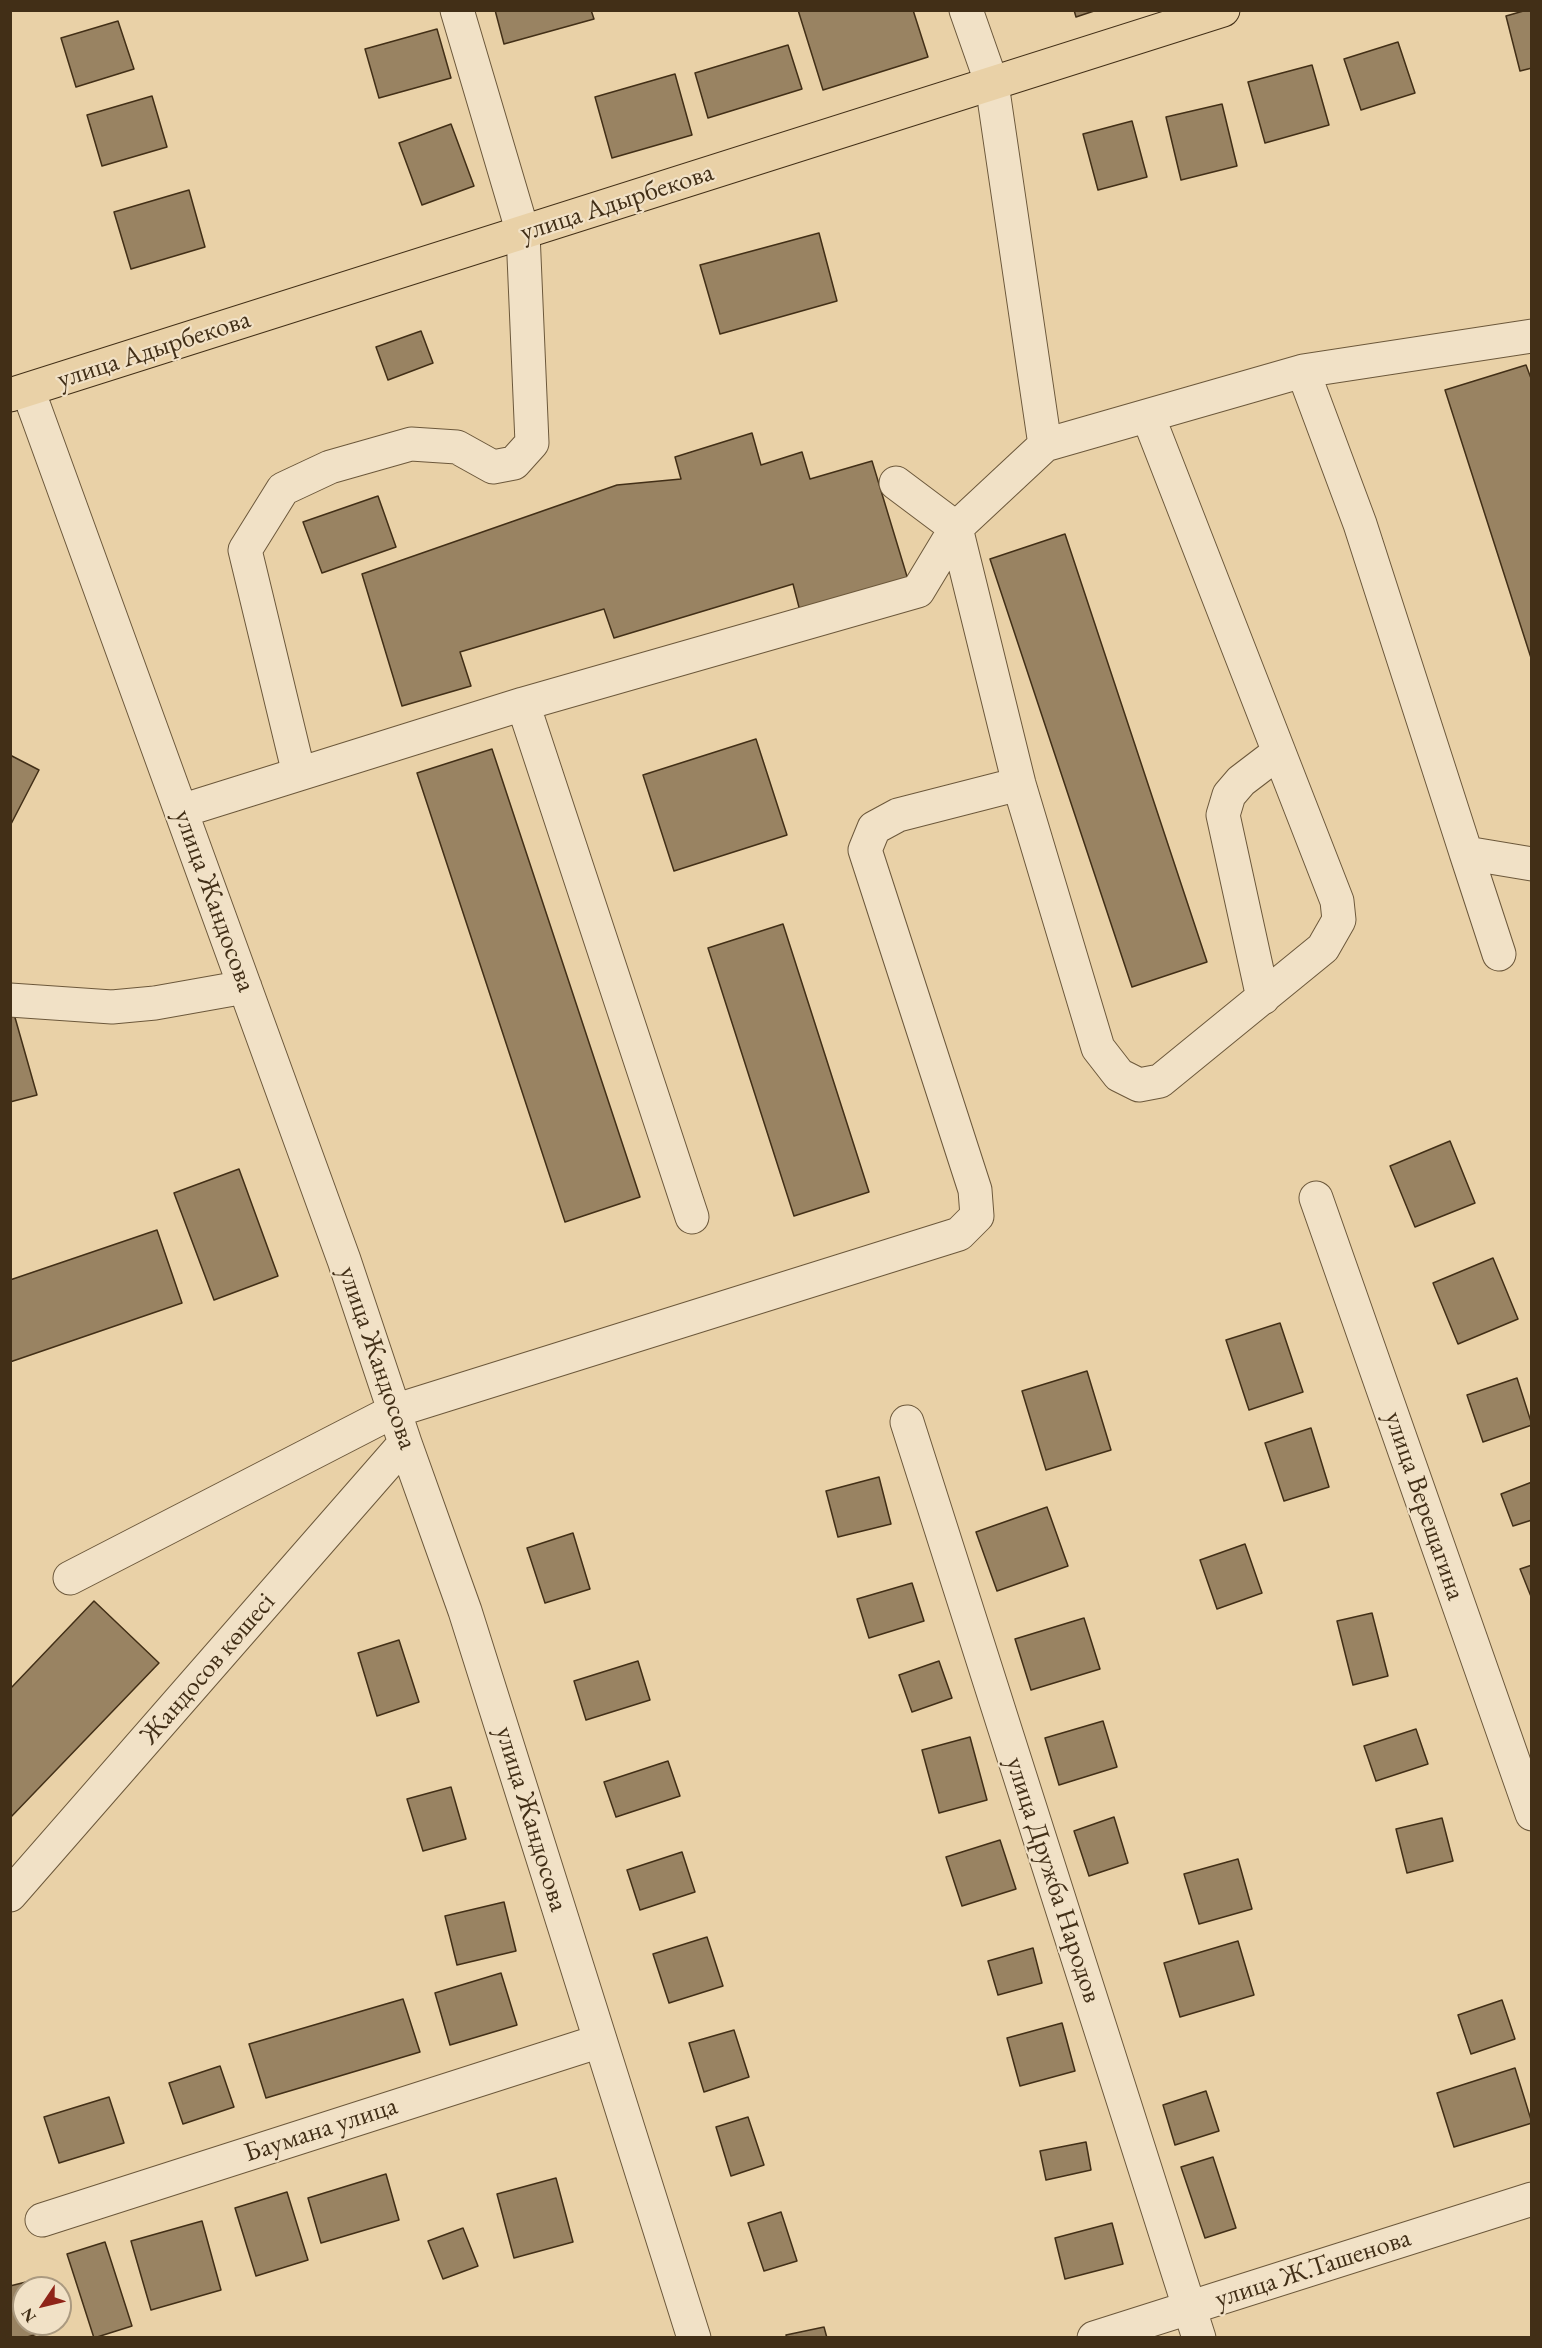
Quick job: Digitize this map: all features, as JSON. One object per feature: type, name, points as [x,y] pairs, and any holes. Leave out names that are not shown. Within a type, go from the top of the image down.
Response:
[{"type":"main road","name":"улица Адырбекова","points":[[19,393],[1223,10]]},
{"type":"street","points":[[299,774],[245,550],[283,489],[330,466],[411,444],[456,447],[492,467],[513,463],[532,442],[523,233],[457,10]]},
{"type":"street","points":[[966,10],[992,84],[1045,445]]},
{"type":"street","points":[[181,811],[523,704],[918,591],[956,528],[1045,445],[1303,371],[1532,336]]},
{"type":"street","points":[[1303,371],[1360,524],[1498,954]]},
{"type":"street","name":"улица Жандосова","points":[[19,393],[181,811],[344,1260],[405,1443],[465,1611],[694,2337]]},
{"type":"street","points":[[896,483],[956,528],[1019,784],[1098,1048],[1119,1076],[1139,1084],[1160,1081],[1323,948],[1339,920],[1337,901],[1148,416]]},
{"type":"street","points":[[523,704],[692,1217]]},
{"type":"street","points":[[1263,998],[1223,815],[1229,795],[1241,781],[1279,752]]},
{"type":"street","points":[[70,1578],[394,1411],[959,1234],[977,1216],[975,1190],[865,850],[874,828],[898,815],[1019,784]]},
{"type":"street","points":[[1466,854],[1532,864]]},
{"type":"street","points":[[10,1000],[112,1007],[155,1003],[244,987]]},
{"type":"street","name":"улица Верещагина","points":[[1316,1198],[1532,1814]]},
{"type":"street","name":"улица Дружба Народов","points":[[907,1422],[1195,2322]]},
{"type":"street","name":"Жандосов көшесі","points":[[10,1895],[405,1443]]},
{"type":"street","name":"Баумана улица","points":[[42,2220],[600,2041]]},
{"type":"street","name":"улица Ж.Ташенова","points":[[1094,2337],[1195,2322],[1532,2199]]},
{"type":"building","points":[[495,10],[591,10],[594,19],[504,44]]},
{"type":"building","points":[[798,10],[913,10],[928,57],[823,90]]},
{"type":"building","points":[[1074,10],[1097,10],[1076,17]]},
{"type":"building","points":[[1532,10],[1532,68],[1520,71],[1506,16]]},
{"type":"building","points":[[118,21],[134,69],[76,87],[61,38]]},
{"type":"building","points":[[437,29],[451,78],[379,98],[365,49]]},
{"type":"building","points":[[1398,42],[1415,93],[1361,110],[1344,59]]},
{"type":"building","points":[[788,45],[802,89],[708,118],[695,73]]},
{"type":"building","points":[[1312,65],[1329,125],[1265,143],[1248,82]]},
{"type":"building","points":[[675,74],[692,135],[612,158],[595,97]]},
{"type":"building","points":[[152,96],[167,147],[102,166],[87,115]]},
{"type":"building","points":[[1222,104],[1237,166],[1181,180],[1166,117]]},
{"type":"building","points":[[1132,121],[1147,177],[1098,190],[1083,134]]},
{"type":"building","points":[[451,124],[474,186],[422,205],[399,143]]},
{"type":"building","points":[[189,190],[205,247],[131,269],[114,212]]},
{"type":"building","points":[[819,233],[837,301],[720,334],[700,265]]},
{"type":"building","points":[[421,331],[433,363],[388,380],[376,347]]},
{"type":"building","points":[[1526,365],[1532,381],[1532,661],[1445,390]]},
{"type":"building","points":[[752,433],[761,465],[802,452],[810,479],[872,461],[909,583],[801,615],[793,584],[614,638],[604,609],[460,652],[471,686],[402,706],[362,574],[617,485],[681,479],[675,457]]},
{"type":"building","points":[[378,496],[396,547],[322,573],[303,522]]},
{"type":"building","points":[[1065,534],[1207,962],[1132,987],[990,559]]},
{"type":"building","points":[[756,739],[787,835],[674,871],[643,775]]},
{"type":"building","points":[[492,749],[640,1197],[565,1222],[417,773]]},
{"type":"building","points":[[10,755],[39,770],[10,826]]},
{"type":"building","points":[[783,924],[869,1192],[794,1216],[708,948]]},
{"type":"building","points":[[14,1014],[37,1095],[10,1102],[10,1015]]},
{"type":"building","points":[[1450,1141],[1475,1203],[1415,1227],[1390,1166]]},
{"type":"building","points":[[239,1169],[278,1276],[214,1300],[174,1193]]},
{"type":"building","points":[[157,1230],[182,1303],[10,1362],[10,1280]]},
{"type":"building","points":[[1493,1258],[1518,1319],[1458,1344],[1433,1283]]},
{"type":"building","points":[[1280,1323],[1303,1392],[1249,1410],[1226,1340]]},
{"type":"building","points":[[1087,1371],[1111,1450],[1046,1470],[1022,1391]]},
{"type":"building","points":[[1517,1378],[1532,1425],[1483,1442],[1467,1395]]},
{"type":"building","points":[[1311,1428],[1329,1487],[1284,1501],[1265,1443]]},
{"type":"building","points":[[879,1477],[891,1524],[838,1537],[826,1491]]},
{"type":"building","points":[[1532,1482],[1532,1520],[1513,1526],[1501,1494]]},
{"type":"building","points":[[1047,1507],[1068,1566],[997,1591],[976,1532]]},
{"type":"building","points":[[573,1533],[590,1589],[545,1603],[527,1548]]},
{"type":"building","points":[[1245,1544],[1262,1593],[1217,1609],[1200,1560]]},
{"type":"building","points":[[1532,1565],[1532,1599],[1520,1569]]},
{"type":"building","points":[[912,1583],[924,1621],[869,1638],[857,1599]]},
{"type":"building","points":[[94,1601],[159,1663],[10,1818],[10,1689]]},
{"type":"building","points":[[1372,1613],[1388,1676],[1353,1685],[1337,1621]]},
{"type":"building","points":[[1084,1618],[1100,1669],[1031,1690],[1015,1639]]},
{"type":"building","points":[[399,1640],[419,1702],[377,1716],[358,1653]]},
{"type":"building","points":[[638,1661],[650,1700],[586,1720],[574,1681]]},
{"type":"building","points":[[939,1661],[952,1698],[912,1712],[899,1675]]},
{"type":"building","points":[[1103,1721],[1117,1767],[1059,1785],[1045,1738]]},
{"type":"building","points":[[1416,1729],[1428,1764],[1376,1781],[1364,1746]]},
{"type":"building","points":[[970,1737],[987,1800],[939,1813],[922,1750]]},
{"type":"building","points":[[668,1761],[680,1796],[616,1817],[604,1782]]},
{"type":"building","points":[[451,1787],[466,1839],[423,1851],[407,1799]]},
{"type":"building","points":[[1114,1817],[1128,1863],[1089,1876],[1074,1831]]},
{"type":"building","points":[[1442,1818],[1453,1861],[1407,1873],[1396,1829]]},
{"type":"building","points":[[1000,1840],[1016,1889],[962,1906],[946,1857]]},
{"type":"building","points":[[682,1852],[695,1892],[640,1910],[627,1870]]},
{"type":"building","points":[[1238,1859],[1252,1909],[1199,1924],[1184,1874]]},
{"type":"building","points":[[504,1902],[516,1951],[457,1965],[445,1916]]},
{"type":"building","points":[[707,1937],[723,1986],[669,2003],[653,1954]]},
{"type":"building","points":[[1238,1941],[1254,1995],[1180,2017],[1164,1963]]},
{"type":"building","points":[[1033,1948],[1042,1983],[998,1995],[988,1961]]},
{"type":"building","points":[[501,1973],[517,2025],[450,2045],[435,1993]]},
{"type":"building","points":[[403,1999],[420,2052],[266,2098],[249,2044]]},
{"type":"building","points":[[1502,2000],[1515,2039],[1471,2054],[1458,2015]]},
{"type":"building","points":[[1062,2023],[1075,2071],[1020,2086],[1007,2038]]},
{"type":"building","points":[[734,2030],[749,2077],[704,2092],[689,2043]]},
{"type":"building","points":[[220,2066],[234,2107],[183,2124],[169,2083]]},
{"type":"building","points":[[1515,2068],[1532,2123],[1454,2147],[1437,2093]]},
{"type":"building","points":[[1206,2091],[1219,2131],[1175,2145],[1163,2105]]},
{"type":"building","points":[[109,2097],[124,2143],[59,2163],[44,2117]]},
{"type":"building","points":[[748,2117],[764,2165],[731,2176],[716,2127]]},
{"type":"building","points":[[1086,2142],[1091,2170],[1046,2180],[1040,2151]]},
{"type":"building","points":[[1213,2157],[1236,2228],[1205,2238],[1181,2167]]},
{"type":"building","points":[[386,2174],[399,2220],[321,2243],[308,2198]]},
{"type":"building","points":[[556,2178],[573,2242],[514,2258],[497,2194]]},
{"type":"building","points":[[287,2192],[308,2260],[256,2276],[235,2208]]},
{"type":"building","points":[[781,2212],[797,2261],[764,2271],[748,2223]]},
{"type":"building","points":[[202,2221],[221,2290],[151,2310],[131,2241]]},
{"type":"building","points":[[1112,2223],[1123,2264],[1065,2279],[1055,2238]]},
{"type":"building","points":[[463,2228],[478,2266],[443,2279],[428,2241]]},
{"type":"building","points":[[105,2242],[132,2326],[94,2338],[67,2254]]},
{"type":"building","points":[[10,2286],[12,2286],[12,2336],[31,2336],[10,2338]]},
{"type":"building","points":[[824,2327],[827,2338],[787,2338],[786,2335]]}]
